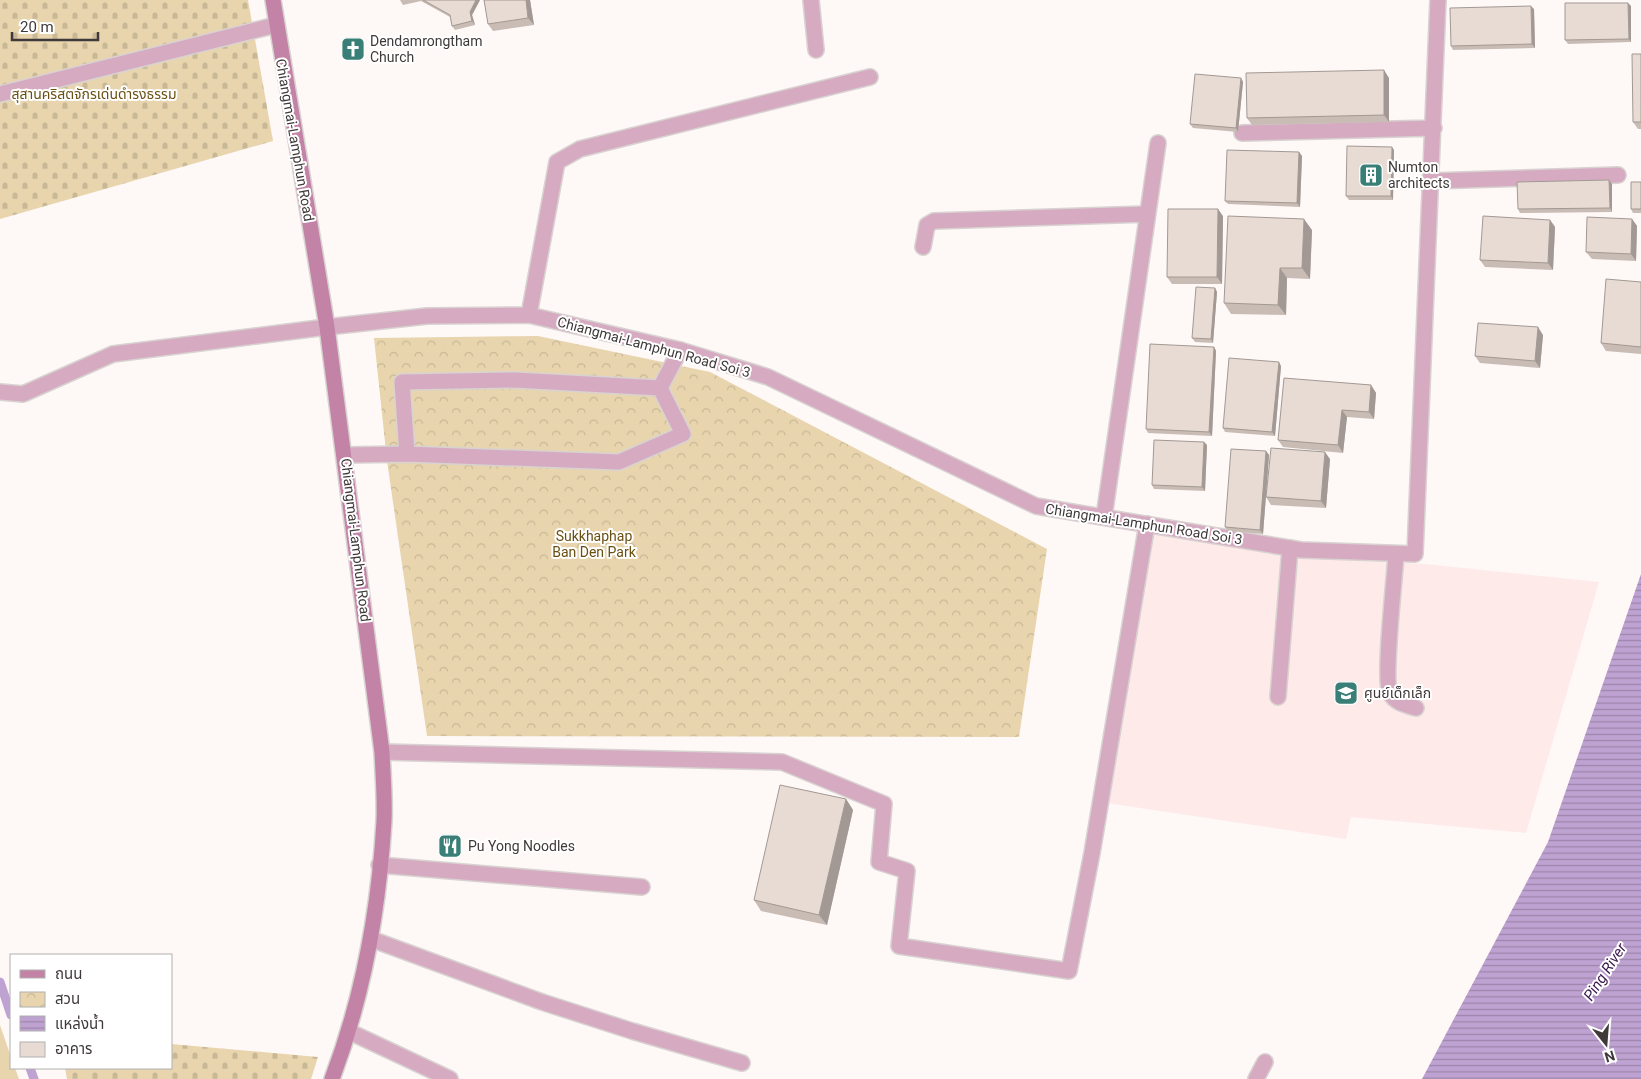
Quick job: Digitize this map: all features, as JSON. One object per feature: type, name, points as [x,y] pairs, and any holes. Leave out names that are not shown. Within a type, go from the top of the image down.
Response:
[{"type":"main road","name":"Chiangmai-Lamphun Road","points":[[273,0],[327,326],[382,752],[384,820],[371,938],[350,1032],[332,1079]]},
{"type":"street","points":[[811,0],[816,50]]},
{"type":"street","name":"Chiangmai-Lamphun Road Soi 3","points":[[0,392],[23,394],[113,354],[327,326],[427,316],[529,315],[680,350],[768,377],[1036,506],[1290,548],[1415,554],[1432,181],[1438,0]]},
{"type":"street","points":[[0,94],[276,26]]},
{"type":"street","points":[[529,315],[557,162],[580,149],[870,77]]},
{"type":"street","points":[[1242,133],[1434,128]]},
{"type":"street","points":[[1104,517],[1158,143]]},
{"type":"street","points":[[1432,181],[1618,175]]},
{"type":"street","points":[[923,247],[927,225],[934,221],[1147,214]]},
{"type":"street","points":[[660,388],[680,350]]},
{"type":"street","points":[[407,454],[402,382],[516,380],[660,388]]},
{"type":"street","points":[[345,455],[407,454],[619,462],[683,434],[660,388]]},
{"type":"street","points":[[382,752],[782,762],[884,804],[879,862],[907,871],[899,946],[1069,971],[1092,853],[1146,524]]},
{"type":"street","points":[[1278,697],[1290,548]]},
{"type":"street","points":[[1396,554],[1388,672],[1390,692],[1398,703],[1416,708]]},
{"type":"street","points":[[379,865],[642,887]]},
{"type":"street","points":[[371,938],[542,1002],[632,1032],[742,1063]]},
{"type":"street","points":[[350,1032],[426,1074],[450,1079]]},
{"type":"street","points":[[1256,1079],[1265,1062]]},
{"type":"shaded area","name":"ศูนย์เด็กเล็ก","points":[[1153,532],[1281,556],[1425,564],[1599,582],[1526,833],[1351,817],[1346,839],[1107,803]]},
{"type":"green space","name":"สุสานคริสตจักรเด่นดำรงธรรม","points":[[0,0],[248,0],[273,141],[0,219]]},
{"type":"green space","name":"Sukkhaphap Ban Den Park","points":[[538,336],[710,372],[1047,549],[1019,737],[427,736],[387,461],[374,338]]},
{"type":"green space","points":[[0,1025],[10,1054],[10,1069],[15,1069],[19,1079],[0,1079]]},
{"type":"green space","points":[[172,1044],[318,1057],[311,1079],[67,1079],[65,1069],[172,1069]]},
{"type":"water","name":"Ping River","points":[[1641,574],[1641,1079],[1422,1079],[1548,842]]},
{"type":"building","points":[[423,0],[476,0],[470,12],[472,21],[452,26],[450,15]]},
{"type":"building","points":[[484,0],[526,0],[528,18],[488,24]]},
{"type":"building","points":[[1565,3],[1628,3],[1629,39],[1565,40]]},
{"type":"building","points":[[1531,6],[1532,44],[1451,46],[1450,8]]},
{"type":"building","points":[[1632,54],[1641,54],[1641,122],[1633,122]]},
{"type":"building","points":[[1384,70],[1384,115],[1247,118],[1246,73]]},
{"type":"building","points":[[1195,74],[1241,78],[1236,128],[1190,124]]},
{"type":"building","name":"Numton architects","points":[[1347,146],[1392,147],[1391,196],[1346,196]]},
{"type":"building","points":[[1227,150],[1299,152],[1297,203],[1225,201]]},
{"type":"building","points":[[1609,180],[1610,208],[1518,209],[1517,182]]},
{"type":"building","points":[[1631,182],[1641,182],[1641,209],[1631,209]]},
{"type":"building","points":[[1168,209],[1218,209],[1217,277],[1167,277]]},
{"type":"building","points":[[1228,216],[1304,219],[1302,268],[1280,268],[1278,305],[1224,303]]},
{"type":"building","points":[[1483,216],[1550,220],[1548,263],[1480,260]]},
{"type":"building","points":[[1587,217],[1632,219],[1631,254],[1586,252]]},
{"type":"building","points":[[1606,279],[1641,282],[1641,347],[1601,343]]},
{"type":"building","points":[[1196,287],[1215,288],[1211,339],[1192,338]]},
{"type":"building","points":[[1478,323],[1538,327],[1535,361],[1475,356]]},
{"type":"building","points":[[1150,344],[1214,347],[1209,432],[1146,429]]},
{"type":"building","points":[[1229,358],[1279,362],[1272,432],[1223,428]]},
{"type":"building","points":[[1284,378],[1371,385],[1369,412],[1342,410],[1338,445],[1278,440]]},
{"type":"building","points":[[1154,440],[1204,442],[1202,487],[1152,485]]},
{"type":"building","points":[[1271,448],[1325,452],[1321,501],[1266,497]]},
{"type":"building","points":[[1231,449],[1266,451],[1260,530],[1225,527]]},
{"type":"building","points":[[780,785],[846,799],[819,915],[754,900]]},
{"type":"waterway","points":[[0,982],[10,1012]]},
{"type":"waterway","points":[[30,1069],[34,1079]]},
{"type":"place","name":"Dendamrongtham Church","points":[[353,49]]},
{"type":"place","name":"Numton architects","points":[[1371,175]]},
{"type":"place","name":"ศูนย์เด็กเล็ก","points":[[1346,693]]},
{"type":"place","name":"Pu Yong Noodles","points":[[450,846]]}]
